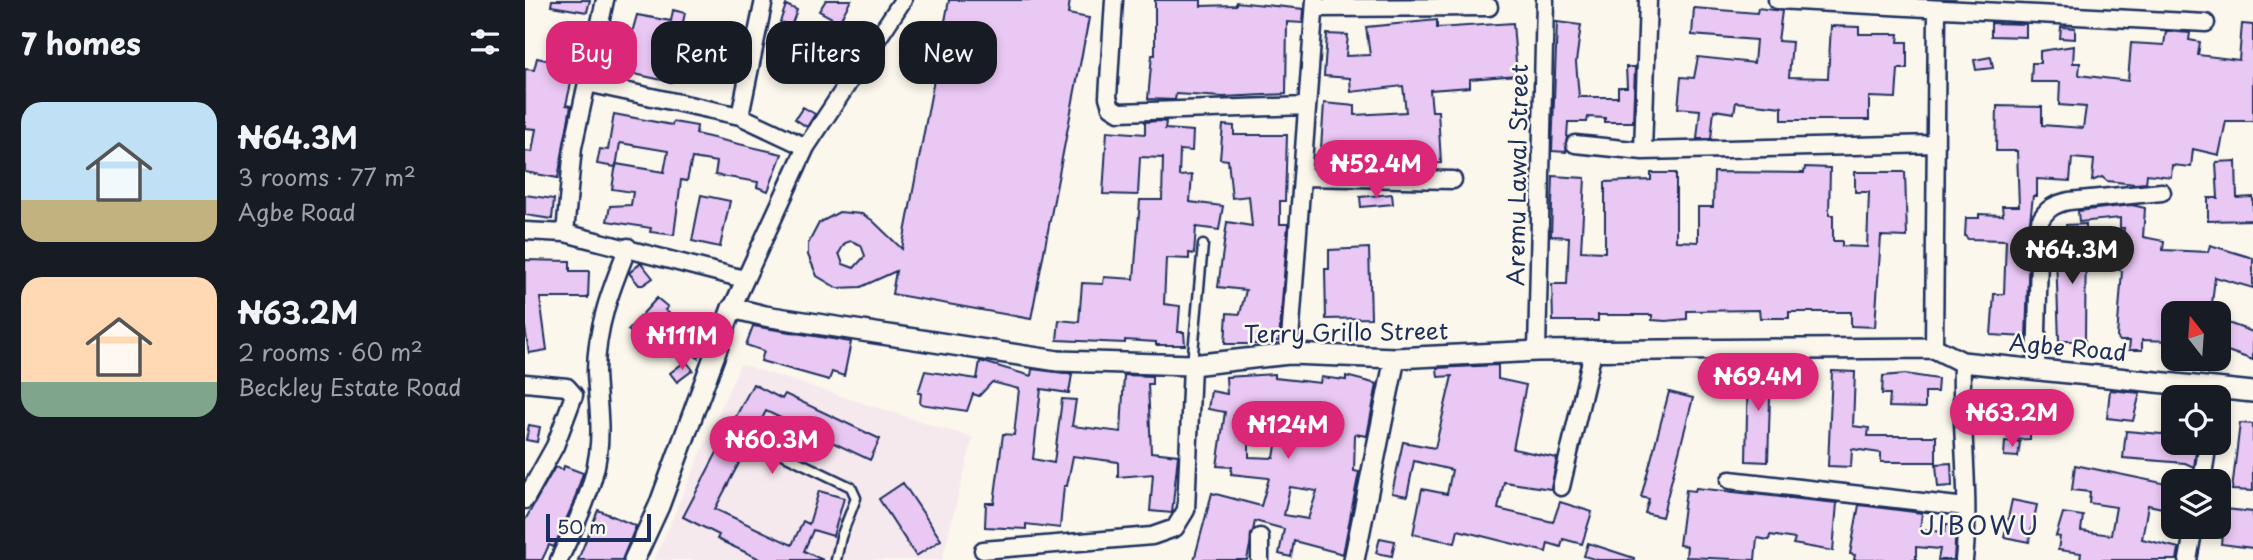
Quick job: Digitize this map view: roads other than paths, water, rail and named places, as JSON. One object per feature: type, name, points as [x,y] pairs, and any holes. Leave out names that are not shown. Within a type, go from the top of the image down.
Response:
[{"type":"street","points":[[600,21],[605,0]]},
{"type":"street","points":[[740,116],[764,0]]},
{"type":"street","points":[[634,560],[659,506],[744,279],[806,147],[903,0]]},
{"type":"street","points":[[1114,0],[1108,97],[1111,107],[1119,112],[1307,106]]},
{"type":"street","name":"Aremu Lawal Street","points":[[1537,351],[1545,0]]},
{"type":"street","points":[[1643,151],[1648,0]]},
{"type":"street","points":[[1777,0],[1937,11],[2206,23]]},
{"type":"street","points":[[2044,14],[2059,0]]},
{"type":"street","points":[[1289,354],[1315,4],[1489,7]]},
{"type":"street","points":[[1934,348],[1937,11]]},
{"type":"street","points":[[565,233],[573,147],[587,84]]},
{"type":"street","points":[[592,84],[740,116],[806,147]]},
{"type":"street","points":[[1575,144],[1643,151],[1936,144]]},
{"type":"street","points":[[1302,177],[1453,180]]},
{"type":"street","points":[[2036,368],[2040,221],[2045,212],[2056,204],[2070,201],[2162,192]]},
{"type":"street","points":[[525,231],[565,233],[628,247],[744,279]]},
{"type":"street","points":[[559,560],[589,492],[596,464],[600,439],[598,338],[605,302],[628,247]]},
{"type":"street","name":"Terry Grillo Street","points":[[732,308],[765,316],[1058,362],[1192,365],[1289,354],[1395,358],[1537,351],[1934,348],[1962,362]]},
{"type":"street","points":[[1560,487],[1593,352]]},
{"type":"street","points":[[1354,560],[1395,358]]},
{"type":"street","points":[[1962,362],[1961,421],[1966,507],[1964,558],[1981,560]]},
{"type":"street","name":"Agbe Road","points":[[1962,362],[2036,368],[2164,385]]},
{"type":"street","points":[[983,550],[1152,536],[1175,528],[1186,510],[1192,365]]},
{"type":"street","points":[[525,383],[567,387],[574,395],[555,446],[525,500]]},
{"type":"street","name":"Agbe Road","points":[[2231,392],[2253,391]]},
{"type":"street","points":[[1730,480],[1966,507]]},
{"type":"street","points":[[1260,560],[1261,537]]},
{"type":"street","points":[[2188,560],[2192,539]]},
{"type":"lane","points":[[1192,365],[1203,246]]},
{"type":"lane","points":[[774,450],[851,487],[856,498],[841,537],[836,560]]},
{"type":"district","name":"JIBOWU","points":[[1980,526]]}]
